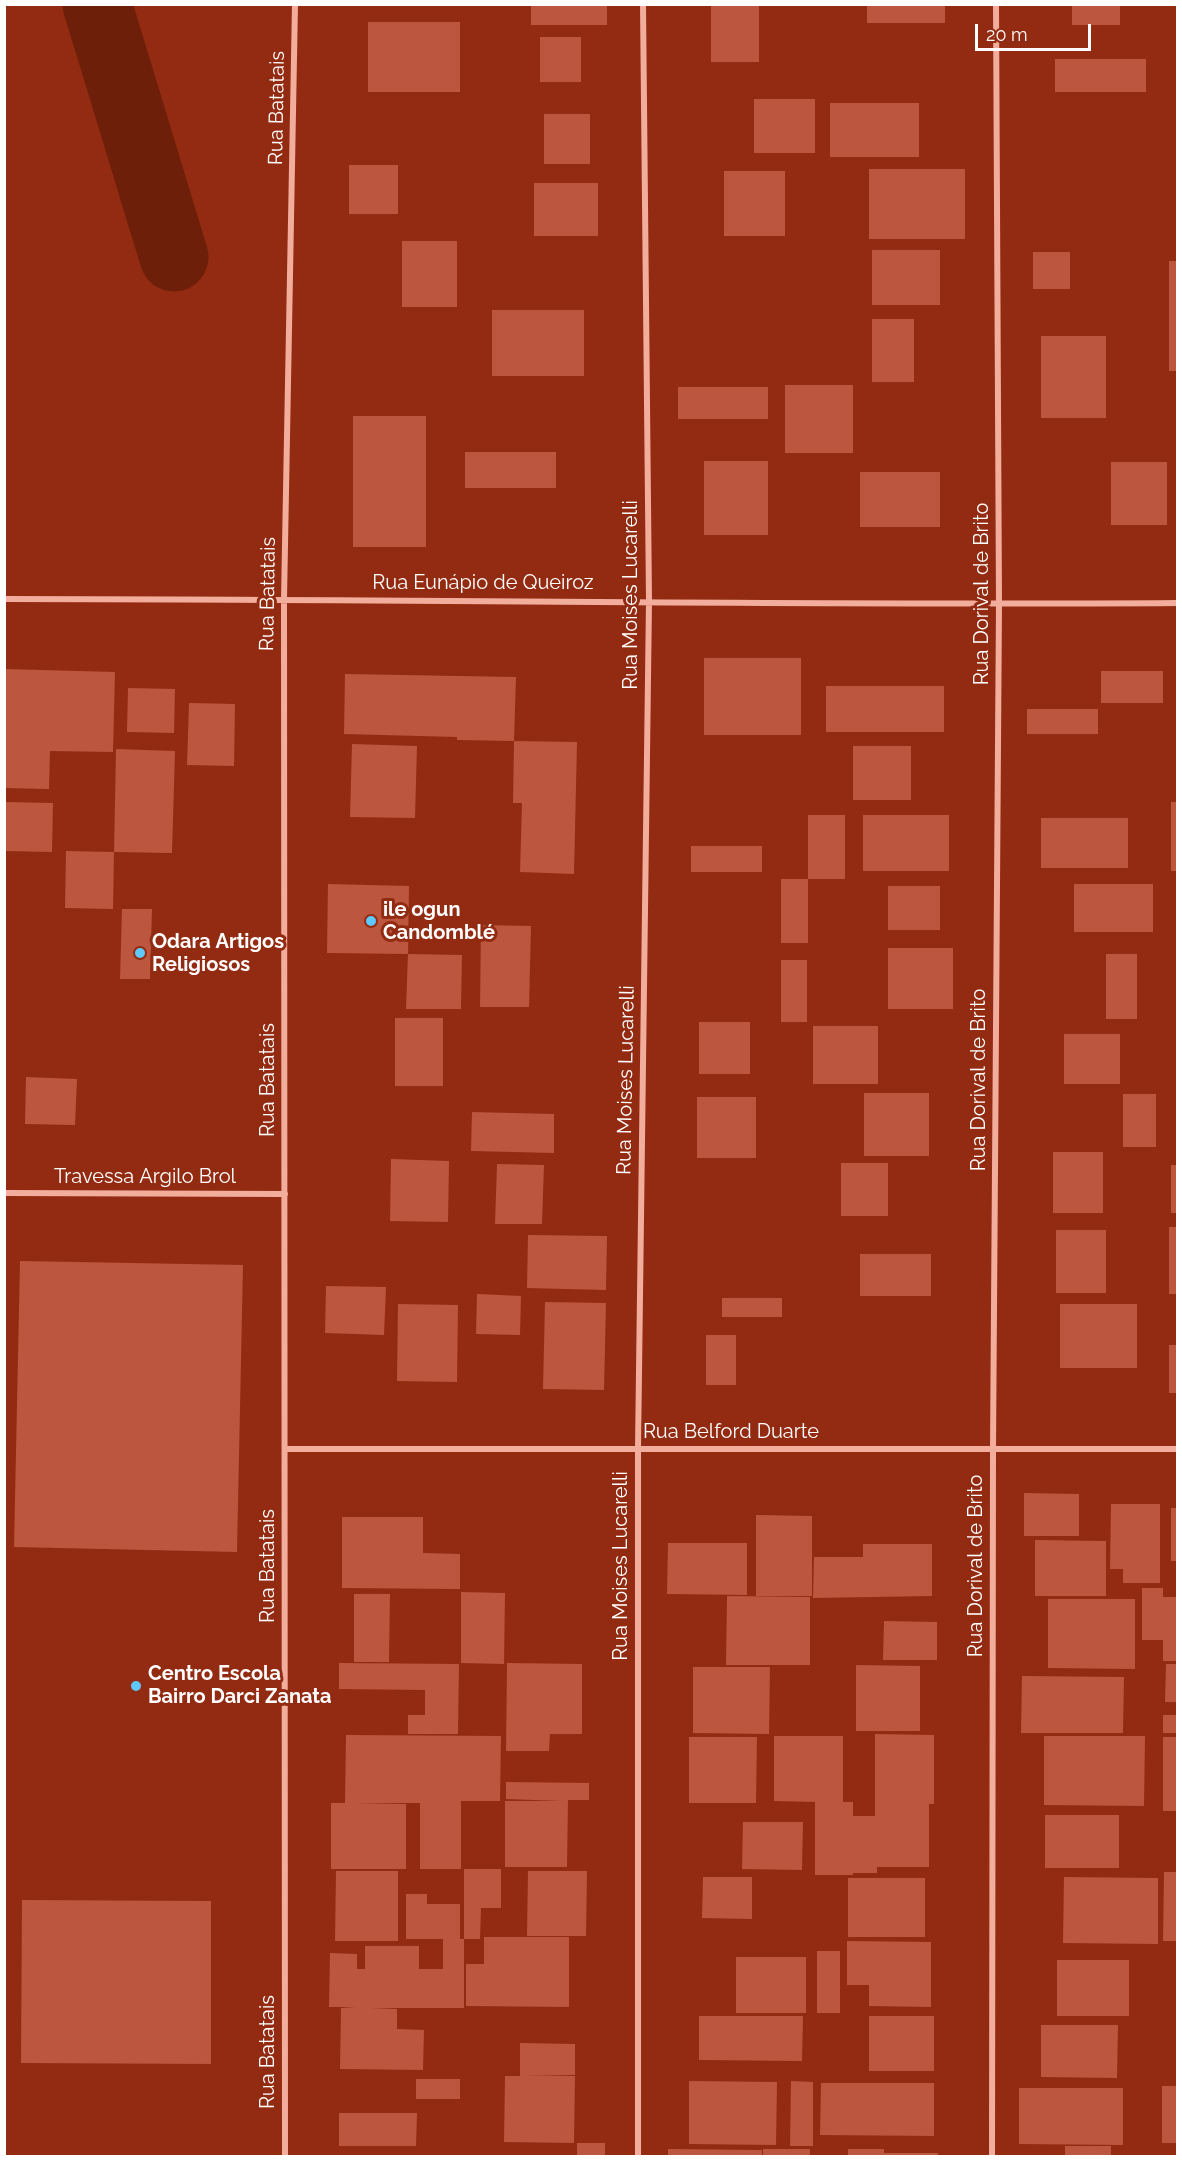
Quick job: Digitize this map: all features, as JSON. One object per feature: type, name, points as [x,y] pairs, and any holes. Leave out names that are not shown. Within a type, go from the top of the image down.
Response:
[{"type":"street","name":"Rua Batatais","points":[[285,2157],[284,599],[295,4]]},
{"type":"street","name":"Rua Moises Lucarelli","points":[[638,2157],[638,1449],[649,601],[643,4]]},
{"type":"street","name":"Rua Dorival de Brito","points":[[992,2157],[993,1449],[999,604],[996,4]]},
{"type":"street","name":"Rua Eunápio de Queiroz","points":[[4,599],[1178,603]]},
{"type":"street","name":"Travessa Argilo Brol","points":[[4,1193],[285,1194]]},
{"type":"street","name":"Rua Belford Duarte","points":[[285,1449],[1178,1449]]},
{"type":"building","points":[[531,4],[607,4],[607,25],[531,25]]},
{"type":"building","points":[[711,4],[759,4],[759,62],[711,62]]},
{"type":"building","points":[[867,4],[945,4],[945,23],[867,23]]},
{"type":"building","points":[[1072,4],[1120,4],[1120,25],[1072,25]]},
{"type":"building","points":[[368,22],[460,22],[460,92],[368,92]]},
{"type":"building","points":[[540,37],[581,37],[581,82],[540,82]]},
{"type":"building","points":[[1055,59],[1146,59],[1146,92],[1055,92]]},
{"type":"building","points":[[754,99],[815,99],[815,153],[754,153]]},
{"type":"building","points":[[830,103],[919,103],[919,157],[830,157]]},
{"type":"building","points":[[544,114],[590,114],[590,164],[544,164]]},
{"type":"building","points":[[349,165],[398,165],[398,214],[349,214]]},
{"type":"building","points":[[869,169],[965,169],[965,239],[869,239]]},
{"type":"building","points":[[724,171],[785,171],[785,236],[724,236]]},
{"type":"building","points":[[534,183],[598,183],[598,236],[534,236]]},
{"type":"building","points":[[402,241],[457,241],[457,307],[402,307]]},
{"type":"building","points":[[872,250],[940,250],[940,305],[872,305]]},
{"type":"building","points":[[1033,252],[1070,252],[1070,289],[1033,289]]},
{"type":"building","points":[[1169,261],[1178,261],[1178,371],[1169,371]]},
{"type":"building","points":[[492,310],[584,310],[584,376],[492,376]]},
{"type":"building","points":[[872,319],[914,319],[914,382],[872,382]]},
{"type":"building","points":[[1041,336],[1106,336],[1106,418],[1041,418]]},
{"type":"building","points":[[785,385],[853,385],[853,453],[785,453]]},
{"type":"building","points":[[678,387],[768,387],[768,419],[678,419]]},
{"type":"building","points":[[353,416],[426,416],[426,547],[353,547]]},
{"type":"building","points":[[465,452],[556,452],[556,488],[465,488]]},
{"type":"building","points":[[704,461],[768,461],[768,535],[704,535]]},
{"type":"building","points":[[1111,462],[1167,462],[1167,525],[1111,525]]},
{"type":"building","points":[[860,472],[940,472],[940,527],[860,527]]},
{"type":"building","points":[[704,658],[801,658],[801,735],[704,735]]},
{"type":"building","points":[[4,669],[115,672],[113,752],[50,751],[49,789],[4,788]]},
{"type":"building","points":[[1101,671],[1163,671],[1163,703],[1101,703]]},
{"type":"building","points":[[345,674],[516,677],[514,741],[344,734]]},
{"type":"building","points":[[826,686],[944,686],[944,732],[826,732]]},
{"type":"building","points":[[128,688],[175,689],[174,733],[127,732]]},
{"type":"building","points":[[189,703],[235,704],[234,766],[187,765]]},
{"type":"building","points":[[1027,709],[1098,709],[1098,734],[1027,734]]},
{"type":"building","points":[[514,741],[577,742],[574,874],[520,872],[522,803],[513,803]]},
{"type":"building","points":[[352,744],[417,746],[415,818],[350,817]]},
{"type":"building","points":[[853,746],[911,746],[911,800],[853,800]]},
{"type":"building","points":[[116,749],[175,751],[172,853],[114,852]]},
{"type":"building","points":[[4,802],[53,803],[52,852],[4,851]]},
{"type":"building","points":[[1171,802],[1178,802],[1178,871],[1171,871]]},
{"type":"building","points":[[808,815],[845,815],[845,879],[808,879]]},
{"type":"building","points":[[863,815],[949,815],[949,871],[863,871]]},
{"type":"building","points":[[1041,818],[1128,818],[1128,868],[1041,868]]},
{"type":"building","points":[[691,846],[762,846],[762,872],[691,872]]},
{"type":"building","points":[[66,851],[114,852],[113,909],[65,908]]},
{"type":"building","points":[[781,879],[808,879],[808,943],[781,943]]},
{"type":"building","points":[[328,884],[409,886],[408,954],[327,953]]},
{"type":"building","points":[[1074,884],[1153,884],[1153,932],[1074,932]]},
{"type":"building","points":[[888,886],[940,886],[940,930],[888,930]]},
{"type":"building","points":[[122,909],[152,909],[150,979],[120,979]]},
{"type":"building","points":[[481,925],[531,926],[529,1007],[480,1007]]},
{"type":"building","points":[[888,948],[953,948],[953,1009],[888,1009]]},
{"type":"building","points":[[408,954],[462,955],[461,1009],[406,1009]]},
{"type":"building","points":[[1106,954],[1137,954],[1137,1019],[1106,1019]]},
{"type":"building","points":[[781,960],[807,960],[807,1022],[781,1022]]},
{"type":"building","points":[[395,1018],[443,1018],[443,1086],[395,1086]]},
{"type":"building","points":[[699,1022],[750,1022],[750,1074],[699,1074]]},
{"type":"building","points":[[813,1026],[878,1026],[878,1084],[813,1084]]},
{"type":"building","points":[[1064,1034],[1120,1034],[1120,1084],[1064,1084]]},
{"type":"building","points":[[26,1077],[77,1079],[75,1125],[25,1124]]},
{"type":"building","points":[[864,1093],[929,1093],[929,1156],[864,1156]]},
{"type":"building","points":[[1123,1094],[1156,1094],[1156,1147],[1123,1147]]},
{"type":"building","points":[[697,1097],[756,1097],[756,1158],[697,1158]]},
{"type":"building","points":[[472,1112],[554,1114],[554,1153],[471,1151]]},
{"type":"building","points":[[1053,1152],[1103,1152],[1103,1213],[1053,1213]]},
{"type":"building","points":[[391,1159],[449,1161],[448,1222],[390,1221]]},
{"type":"building","points":[[841,1163],[888,1163],[888,1216],[841,1216]]},
{"type":"building","points":[[497,1164],[544,1165],[542,1224],[495,1224]]},
{"type":"building","points":[[1171,1165],[1178,1165],[1178,1213],[1171,1213]]},
{"type":"building","points":[[1169,1227],[1178,1227],[1178,1294],[1169,1294]]},
{"type":"building","points":[[1056,1230],[1106,1230],[1106,1293],[1056,1293]]},
{"type":"building","points":[[528,1235],[607,1236],[606,1290],[527,1288]]},
{"type":"building","points":[[860,1254],[931,1254],[931,1296],[860,1296]]},
{"type":"building","points":[[20,1261],[243,1265],[237,1552],[14,1547]]},
{"type":"building","points":[[326,1286],[386,1287],[384,1335],[325,1333]]},
{"type":"building","points":[[477,1294],[521,1296],[520,1335],[476,1334]]},
{"type":"building","points":[[722,1298],[782,1298],[782,1317],[722,1317]]},
{"type":"building","points":[[545,1302],[606,1303],[604,1390],[543,1389]]},
{"type":"building","points":[[398,1304],[458,1305],[457,1382],[397,1381]]},
{"type":"building","points":[[1060,1304],[1137,1304],[1137,1368],[1060,1368]]},
{"type":"building","points":[[706,1335],[736,1335],[736,1385],[706,1385]]},
{"type":"building","points":[[1169,1345],[1178,1345],[1178,1393],[1169,1393]]},
{"type":"building","points":[[1024,1493],[1079,1494],[1079,1536],[1024,1536]]},
{"type":"building","points":[[1111,1504],[1160,1504],[1160,1583],[1123,1583],[1123,1569],[1110,1569]]},
{"type":"building","points":[[1171,1508],[1178,1508],[1178,1561],[1171,1561]]},
{"type":"building","points":[[756,1515],[812,1516],[812,1596],[756,1596]]},
{"type":"building","points":[[342,1517],[423,1517],[423,1553],[460,1554],[460,1589],[342,1588]]},
{"type":"building","points":[[1035,1540],[1106,1541],[1106,1596],[1035,1596]]},
{"type":"building","points":[[668,1543],[747,1543],[747,1595],[667,1594]]},
{"type":"building","points":[[863,1544],[932,1544],[932,1596],[813,1598],[814,1557],[863,1557]]},
{"type":"building","points":[[1142,1588],[1163,1588],[1163,1597],[1178,1597],[1178,1661],[1163,1661],[1163,1640],[1142,1640]]},
{"type":"building","points":[[461,1592],[505,1593],[504,1664],[461,1663]]},
{"type":"building","points":[[354,1594],[390,1594],[389,1662],[354,1662]]},
{"type":"building","points":[[727,1596],[810,1597],[810,1665],[726,1665]]},
{"type":"building","points":[[1048,1599],[1135,1599],[1135,1669],[1048,1668]]},
{"type":"building","points":[[884,1621],[937,1622],[937,1660],[883,1660]]},
{"type":"building","points":[[339,1663],[459,1664],[458,1734],[408,1734],[408,1715],[425,1715],[425,1690],[339,1689]]},
{"type":"building","points":[[507,1663],[582,1664],[582,1734],[550,1734],[549,1751],[506,1751]]},
{"type":"building","points":[[1166,1664],[1178,1664],[1178,1702],[1165,1702]]},
{"type":"building","points":[[856,1665],[920,1666],[920,1731],[856,1731]]},
{"type":"building","points":[[693,1667],[770,1667],[769,1734],[693,1733]]},
{"type":"building","points":[[1022,1676],[1124,1677],[1123,1733],[1021,1733]]},
{"type":"building","points":[[1163,1715],[1178,1715],[1178,1733],[1163,1733]]},
{"type":"building","points":[[875,1734],[934,1735],[934,1804],[929,1804],[929,1867],[877,1867],[877,1873],[815,1875],[815,1802],[774,1801],[774,1736],[843,1736],[843,1802],[853,1802],[853,1816],[875,1816]]},
{"type":"building","points":[[346,1735],[501,1736],[500,1801],[461,1801],[461,1869],[420,1869],[420,1803],[356,1803],[406,1804],[406,1869],[331,1869],[331,1803],[345,1803]]},
{"type":"building","points":[[1044,1736],[1145,1736],[1144,1806],[1044,1805]]},
{"type":"building","points":[[689,1737],[757,1737],[756,1803],[689,1803]]},
{"type":"building","points":[[1163,1737],[1178,1737],[1178,1811],[1163,1811]]},
{"type":"building","points":[[506,1782],[589,1783],[589,1800],[568,1800],[567,1867],[505,1867],[505,1801],[561,1801],[506,1799]]},
{"type":"building","points":[[1045,1815],[1119,1815],[1119,1868],[1045,1868]]},
{"type":"building","points":[[743,1822],[803,1822],[802,1870],[742,1869]]},
{"type":"building","points":[[464,1869],[501,1869],[501,1908],[481,1908],[480,1939],[464,1939]]},
{"type":"building","points":[[336,1871],[398,1871],[398,1941],[335,1941]]},
{"type":"building","points":[[528,1871],[587,1871],[586,1936],[527,1936]]},
{"type":"building","points":[[1164,1872],[1178,1872],[1178,1941],[1163,1941]]},
{"type":"building","points":[[703,1877],[752,1877],[752,1919],[702,1918]]},
{"type":"building","points":[[1064,1877],[1158,1878],[1158,1944],[1063,1943]]},
{"type":"building","points":[[848,1878],[925,1878],[925,1937],[848,1937]]},
{"type":"building","points":[[406,1894],[427,1894],[427,1904],[460,1904],[460,1939],[464,1939],[464,2008],[371,2008],[397,2009],[397,2029],[424,2030],[423,2070],[340,2069],[341,2008],[355,2007],[329,2007],[330,1953],[357,1954],[357,1969],[365,1969],[365,1946],[419,1946],[419,1969],[443,1969],[443,1939],[406,1939]]},
{"type":"building","points":[[22,1900],[211,1901],[211,2064],[21,2063]]},
{"type":"building","points":[[484,1937],[569,1937],[569,2007],[466,2006],[466,1964],[484,1964]]},
{"type":"building","points":[[847,1941],[931,1942],[931,2007],[869,2006],[869,1985],[847,1985]]},
{"type":"building","points":[[817,1951],[840,1951],[840,2013],[817,2013]]},
{"type":"building","points":[[736,1957],[806,1957],[806,2013],[736,2013]]},
{"type":"building","points":[[1057,1960],[1129,1960],[1129,2016],[1057,2016]]},
{"type":"building","points":[[699,2016],[803,2016],[802,2061],[699,2060]]},
{"type":"building","points":[[869,2016],[934,2016],[934,2071],[869,2071]]},
{"type":"building","points":[[1041,2025],[1118,2025],[1117,2078],[1041,2077]]},
{"type":"building","points":[[520,2043],[575,2044],[575,2075],[527,2075],[575,2076],[574,2143],[504,2142],[505,2076],[520,2076]]},
{"type":"building","points":[[416,2079],[460,2079],[460,2099],[416,2099]]},
{"type":"building","points":[[689,2081],[777,2082],[776,2145],[689,2144]]},
{"type":"building","points":[[791,2081],[813,2082],[813,2146],[790,2146]]},
{"type":"building","points":[[821,2083],[934,2083],[934,2136],[820,2135]]},
{"type":"building","points":[[1162,2086],[1178,2086],[1178,2143],[1162,2143]]},
{"type":"building","points":[[1019,2088],[1123,2088],[1123,2145],[1019,2144]]},
{"type":"building","points":[[339,2113],[417,2113],[416,2146],[339,2146]]},
{"type":"building","points":[[577,2143],[605,2143],[605,2156],[577,2156]]},
{"type":"building","points":[[1065,2146],[1111,2146],[1111,2156],[1065,2156]]},
{"type":"building","points":[[668,2149],[762,2150],[762,2156],[668,2156]]},
{"type":"building","points":[[763,2149],[810,2149],[810,2156],[763,2156]]},
{"type":"building","points":[[848,2149],[884,2149],[884,2153],[938,2153],[938,2156],[848,2156]]},
{"type":"waterway","points":[[97,4],[174,257]]},
{"type":"place","name":"ile ogun Candomblé","points":[[371,921]]},
{"type":"place","name":"Odara Artigos Religiosos","points":[[140,953]]},
{"type":"place","name":"Centro Escola Bairro Darci Zanata","points":[[136,1686]]}]
